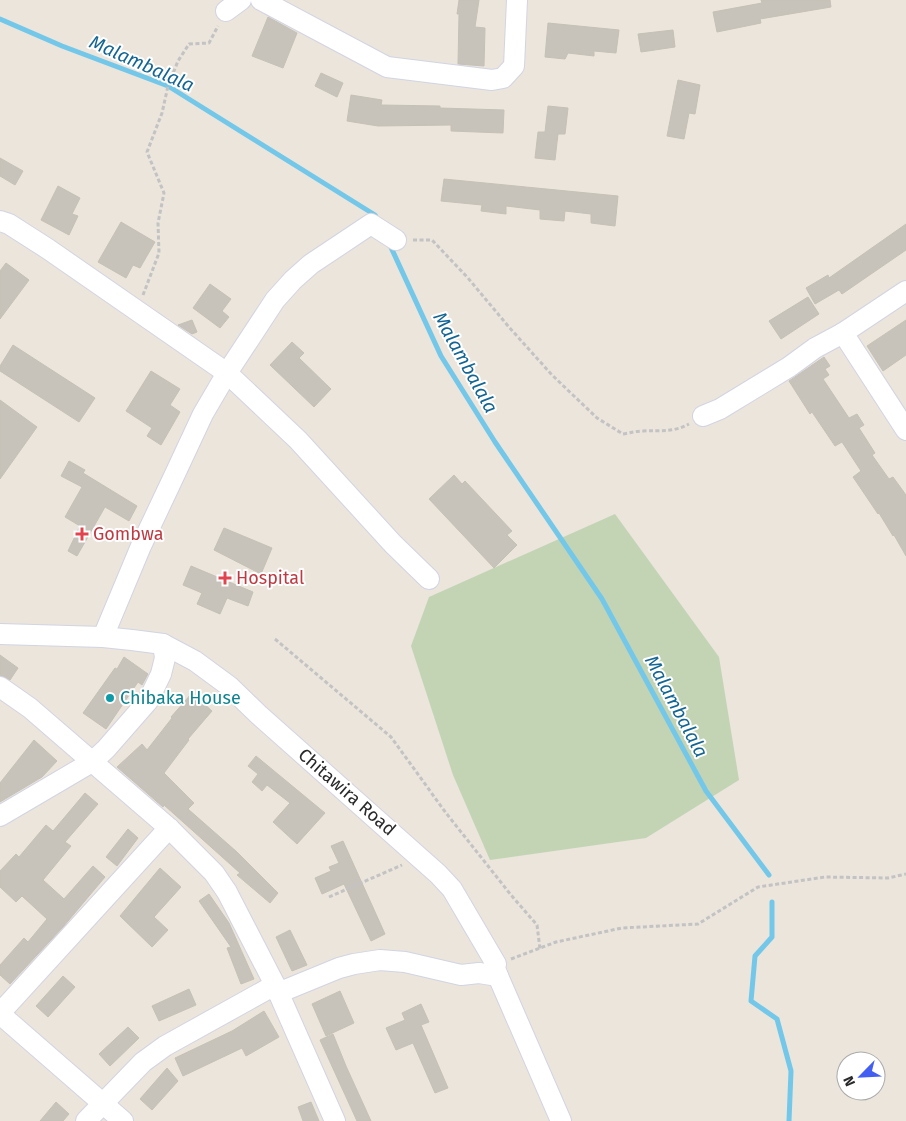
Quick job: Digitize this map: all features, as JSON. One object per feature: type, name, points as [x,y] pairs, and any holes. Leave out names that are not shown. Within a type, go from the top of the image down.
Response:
[{"type":"street","points":[[261,0],[387,67],[492,80],[502,78],[514,66],[517,0]]},
{"type":"street","points":[[0,221],[9,224],[48,249],[227,373],[298,440],[393,544],[429,579]]},
{"type":"street","points":[[103,637],[141,546],[203,414],[227,373],[275,300],[311,264],[371,224],[396,240]]},
{"type":"street","points":[[703,416],[720,409],[789,367],[815,348],[843,333],[906,292]]},
{"type":"street","points":[[843,333],[906,430]]},
{"type":"street","name":"Chitawira Road","points":[[0,634],[103,637],[163,644],[195,661],[229,686],[259,715],[421,856],[452,889],[497,970],[561,1121]]},
{"type":"street","points":[[0,816],[92,762],[106,749],[148,701],[161,674],[165,658],[163,644]]},
{"type":"street","points":[[0,687],[30,708],[169,828],[214,873],[227,892],[276,989],[335,1121]]},
{"type":"street","points":[[123,1121],[0,1013],[169,828]]},
{"type":"street","points":[[86,1121],[144,1062],[165,1046],[276,989],[339,968],[380,960],[405,962],[462,975],[497,970]]},
{"type":"path","points":[[138,310],[159,253],[158,223],[164,193],[147,152],[162,113],[168,86],[178,61],[189,44],[209,43],[234,5]]},
{"type":"path","points":[[396,240],[432,240],[468,278],[552,375],[597,418],[623,434],[643,431],[660,432],[681,428],[703,416]]},
{"type":"path","points":[[275,639],[391,737],[510,895],[537,925],[540,950]]},
{"type":"path","points":[[329,897],[421,856]]},
{"type":"path","points":[[497,970],[556,942],[622,928],[698,924],[758,887],[825,877],[888,878],[906,874]]},
{"type":"green space","points":[[615,514],[719,657],[739,780],[646,838],[490,860],[453,775],[411,646],[429,597]]},
{"type":"building","points":[[459,0],[479,0],[475,27],[485,28],[484,66],[458,64],[459,14],[457,14]]},
{"type":"building","points":[[761,0],[830,0],[831,7],[760,19],[761,23],[717,32],[713,12],[762,3]]},
{"type":"building","points":[[268,17],[297,33],[283,68],[252,56]]},
{"type":"building","points":[[548,23],[619,30],[616,53],[594,51],[594,56],[568,53],[565,59],[545,57]]},
{"type":"building","points":[[673,30],[675,47],[641,52],[638,34]]},
{"type":"building","points":[[321,73],[343,83],[337,97],[315,86]]},
{"type":"building","points":[[678,80],[700,85],[695,114],[689,113],[684,139],[667,136]]},
{"type":"building","points":[[351,95],[382,100],[381,105],[504,110],[503,133],[451,131],[451,125],[378,126],[347,121]]},
{"type":"building","points":[[548,106],[568,108],[565,134],[558,134],[555,160],[535,158],[538,132],[545,132]]},
{"type":"building","points":[[0,158],[23,171],[15,185],[0,176]]},
{"type":"building","points":[[444,179],[618,196],[615,226],[591,223],[591,214],[565,211],[564,221],[540,219],[540,210],[506,206],[506,214],[481,211],[482,205],[441,201]]},
{"type":"building","points":[[58,186],[80,198],[72,214],[78,216],[69,235],[41,220]]},
{"type":"building","points":[[121,222],[155,242],[140,268],[133,265],[126,278],[98,262]]},
{"type":"building","points":[[906,224],[906,250],[842,294],[839,290],[815,304],[806,288],[828,275],[829,278]]},
{"type":"building","points":[[6,263],[29,280],[0,319],[0,271]]},
{"type":"building","points":[[210,284],[231,299],[222,311],[229,317],[220,328],[193,308]]},
{"type":"building","points":[[808,297],[819,314],[781,339],[769,321]]},
{"type":"building","points":[[192,320],[197,332],[192,334],[178,325]]},
{"type":"building","points":[[906,320],[906,355],[883,371],[867,346]]},
{"type":"building","points":[[292,342],[304,353],[299,358],[331,389],[314,407],[270,365]]},
{"type":"building","points":[[13,345],[95,398],[79,422],[0,371],[0,366]]},
{"type":"building","points":[[824,357],[830,366],[825,369],[829,375],[823,379],[849,418],[857,414],[864,425],[859,428],[875,453],[872,455],[889,479],[893,477],[906,495],[906,556],[894,535],[853,477],[861,471],[842,442],[835,446],[812,412],[810,414],[789,381]]},
{"type":"building","points":[[151,371],[180,389],[170,405],[180,412],[161,445],[147,436],[152,428],[126,411]]},
{"type":"building","points":[[0,400],[37,427],[0,479]]},
{"type":"building","points":[[69,461],[85,470],[83,473],[137,506],[129,521],[105,507],[77,556],[68,551],[80,526],[65,517],[82,487],[61,476]]},
{"type":"building","points":[[454,475],[462,484],[465,481],[512,531],[507,535],[517,545],[494,568],[429,499]]},
{"type":"building","points":[[224,528],[272,548],[261,574],[214,550]]},
{"type":"building","points":[[191,566],[253,592],[248,606],[227,598],[220,614],[197,604],[202,593],[183,585]]},
{"type":"building","points":[[0,655],[18,668],[10,680],[0,675]]},
{"type":"building","name":"Chibaka House","points":[[124,657],[148,674],[142,685],[138,682],[106,729],[83,713]]},
{"type":"building","points":[[192,693],[212,711],[188,739],[164,773],[194,803],[188,809],[237,852],[278,893],[270,903],[237,875],[240,873],[164,805],[163,807],[117,767],[142,744],[147,750],[171,717]]},
{"type":"building","points":[[34,740],[57,761],[42,777],[0,802],[0,783]]},
{"type":"building","points":[[256,756],[325,813],[297,844],[273,822],[290,803],[267,785],[262,791],[252,782],[258,774],[248,766]]},
{"type":"building","points":[[85,793],[98,804],[65,842],[71,846],[43,880],[64,899],[93,866],[105,877],[63,927],[10,984],[0,975],[0,965],[24,938],[28,942],[47,919],[22,896],[16,902],[0,887],[0,871],[16,854],[19,857],[46,825],[53,831]]},
{"type":"building","points":[[128,829],[138,838],[117,866],[106,857]]},
{"type":"building","points":[[343,841],[385,934],[371,941],[344,884],[322,894],[315,878],[331,871],[329,867],[339,863],[331,846]]},
{"type":"building","points":[[160,868],[181,887],[154,917],[168,930],[152,947],[120,916]]},
{"type":"building","points":[[209,894],[229,923],[254,979],[241,984],[227,948],[231,947],[199,901]]},
{"type":"building","points":[[290,930],[307,965],[292,971],[276,937]]},
{"type":"building","points":[[63,976],[75,987],[48,1017],[36,1006]]},
{"type":"building","points":[[189,989],[196,1005],[159,1021],[152,1006]]},
{"type":"building","points":[[340,991],[354,1023],[326,1036],[312,1004]]},
{"type":"building","points":[[421,1004],[429,1022],[421,1025],[448,1088],[435,1093],[413,1043],[396,1050],[386,1028],[405,1020],[402,1013]]},
{"type":"building","points":[[264,1011],[279,1037],[246,1056],[242,1048],[183,1076],[175,1058],[232,1031]]},
{"type":"building","points":[[128,1027],[139,1038],[110,1066],[99,1054]]},
{"type":"building","points":[[333,1034],[371,1121],[357,1121],[320,1040]]},
{"type":"building","points":[[167,1068],[178,1081],[152,1110],[140,1099]]},
{"type":"building","points":[[56,1102],[69,1114],[63,1121],[40,1121]]},
{"type":"building","points":[[311,1102],[319,1121],[303,1121],[298,1107]]},
{"type":"waterway","name":"Malambalala","points":[[0,19],[62,46],[168,86],[375,215],[379,222]]},
{"type":"waterway","name":"Malambalala","points":[[389,243],[441,356],[495,442],[602,599],[706,791],[769,875]]},
{"type":"waterway","name":"Malambalala","points":[[772,902],[772,937],[755,956],[751,1001],[777,1019],[791,1071],[789,1121]]},
{"type":"place","name":"Gombwa","points":[[82,534]]},
{"type":"place","name":"Hospital","points":[[225,578]]},
{"type":"place","name":"Chibaka House","points":[[110,698]]}]
